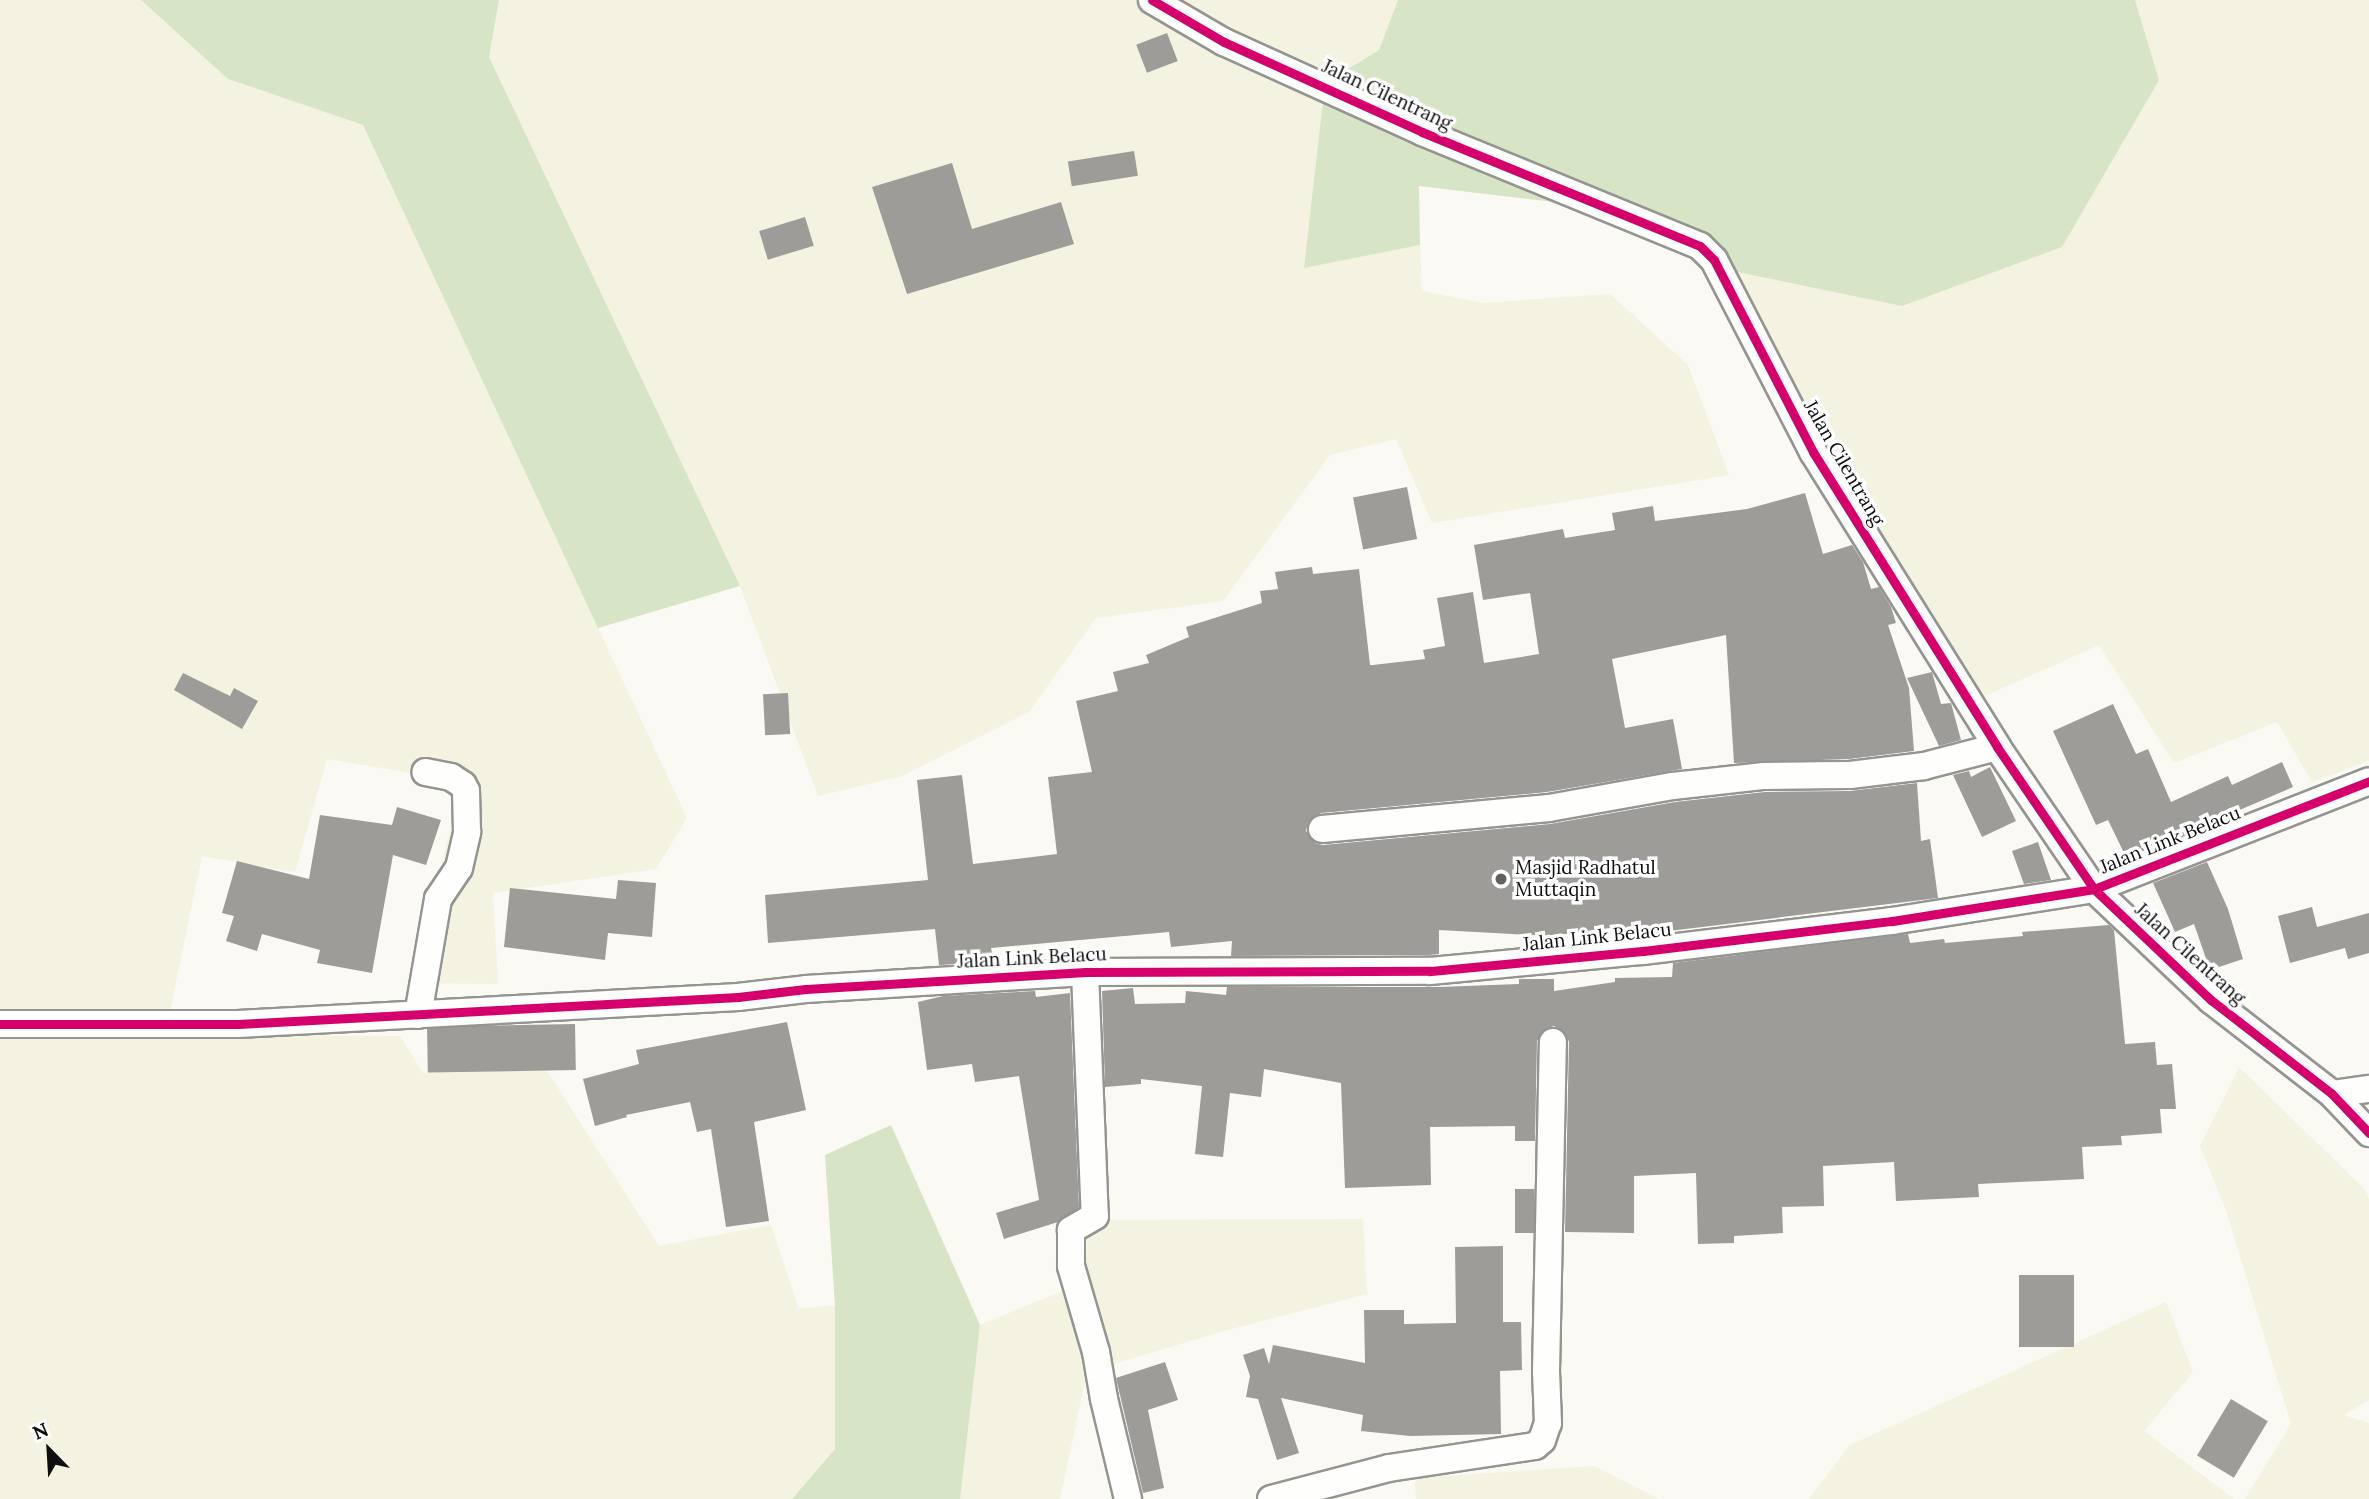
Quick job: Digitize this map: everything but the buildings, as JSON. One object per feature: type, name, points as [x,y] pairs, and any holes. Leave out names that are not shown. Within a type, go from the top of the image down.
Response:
[{"type":"street","name":"Jalan Cilentrang","points":[[1152,0],[1224,42],[1422,132],[1700,246],[1714,260],[1813,452],[1997,747],[2094,889],[2211,1000],[2332,1094],[2369,1133]]},
{"type":"street","points":[[1322,829],[1549,808],[1673,786],[1764,776],[1850,775],[1924,766],[1997,747]]},
{"type":"street","points":[[418,1015],[438,899],[459,868],[467,832],[466,791],[463,785],[451,777],[425,772]]},
{"type":"street","name":"Jalan Link Belacu","points":[[0,1024],[238,1024],[738,998],[806,989],[1085,972],[1430,971],[1643,951],[1892,921],[2094,889],[2369,780]]},
{"type":"street","points":[[1085,972],[1095,1216],[1071,1230],[1071,1266],[1096,1352],[1104,1399],[1128,1499]]},
{"type":"street","points":[[1271,1499],[1389,1468],[1535,1446],[1542,1440],[1548,1423],[1546,1371],[1553,1042]]},
{"type":"street","points":[[2332,1094],[2369,1089]]},
{"type":"shaded area","points":[[0,0],[141,0],[228,79],[363,125],[687,818],[656,869],[493,893],[498,984],[415,983],[461,781],[327,759],[295,872],[202,856],[165,1035],[400,1036],[423,1073],[544,1066],[659,1246],[771,1225],[799,1309],[835,1305],[835,1449],[792,1499],[0,1499]]},
{"type":"shaded area","points":[[499,0],[1398,0],[1379,50],[1325,83],[1304,268],[1420,245],[1422,291],[1483,303],[1610,294],[1688,365],[1729,475],[1432,523],[1396,439],[1330,455],[1223,601],[1096,618],[1029,712],[902,776],[818,796],[740,586],[489,57]]},
{"type":"shaded area","points":[[2135,0],[2369,0],[2369,761],[2312,782],[2277,722],[2174,763],[2099,645],[1985,696],[1876,558],[1718,268],[1902,306],[2159,81]]},
{"type":"shaded area","points":[[2239,1067],[2364,1189],[2369,1199],[2369,1400],[2344,1415],[2369,1423],[2369,1499],[2245,1499],[2291,1424],[2226,1210],[2200,1146]]},
{"type":"shaded area","points":[[1363,1219],[1367,1294],[1224,1331],[1087,1372],[1060,1499],[960,1499],[980,1325],[1072,1287],[1066,1220]]},
{"type":"shaded area","points":[[2166,1302],[2193,1372],[2144,1431],[2234,1499],[1809,1499],[1850,1445]]},
{"type":"shaded area","points":[[1594,1466],[1659,1499],[1416,1499],[1415,1478]]},
{"type":"green space","points":[[141,0],[499,0],[489,57],[740,586],[598,628],[363,125],[228,79]]},
{"type":"green space","points":[[1398,0],[2135,0],[2159,80],[2062,247],[1902,306],[1718,268],[1562,203],[1419,186],[1420,245],[1304,268],[1325,83],[1379,50]]},
{"type":"green space","points":[[891,1125],[980,1325],[960,1499],[792,1499],[835,1449],[835,1305],[825,1155]]},
{"type":"cycle path","points":[[1152,0],[1224,42],[1422,132],[1700,246],[1714,260],[1813,452],[1997,747],[2094,889],[2211,1000],[2332,1094],[2369,1133]]},
{"type":"cycle path","points":[[0,1024],[238,1024],[738,997],[806,989],[1085,972],[1430,971],[1643,951],[1892,921],[2094,889],[2369,781]]},
{"type":"place","name":"Masjid Radhatul Muttaqin","points":[[1501,879]]}]
